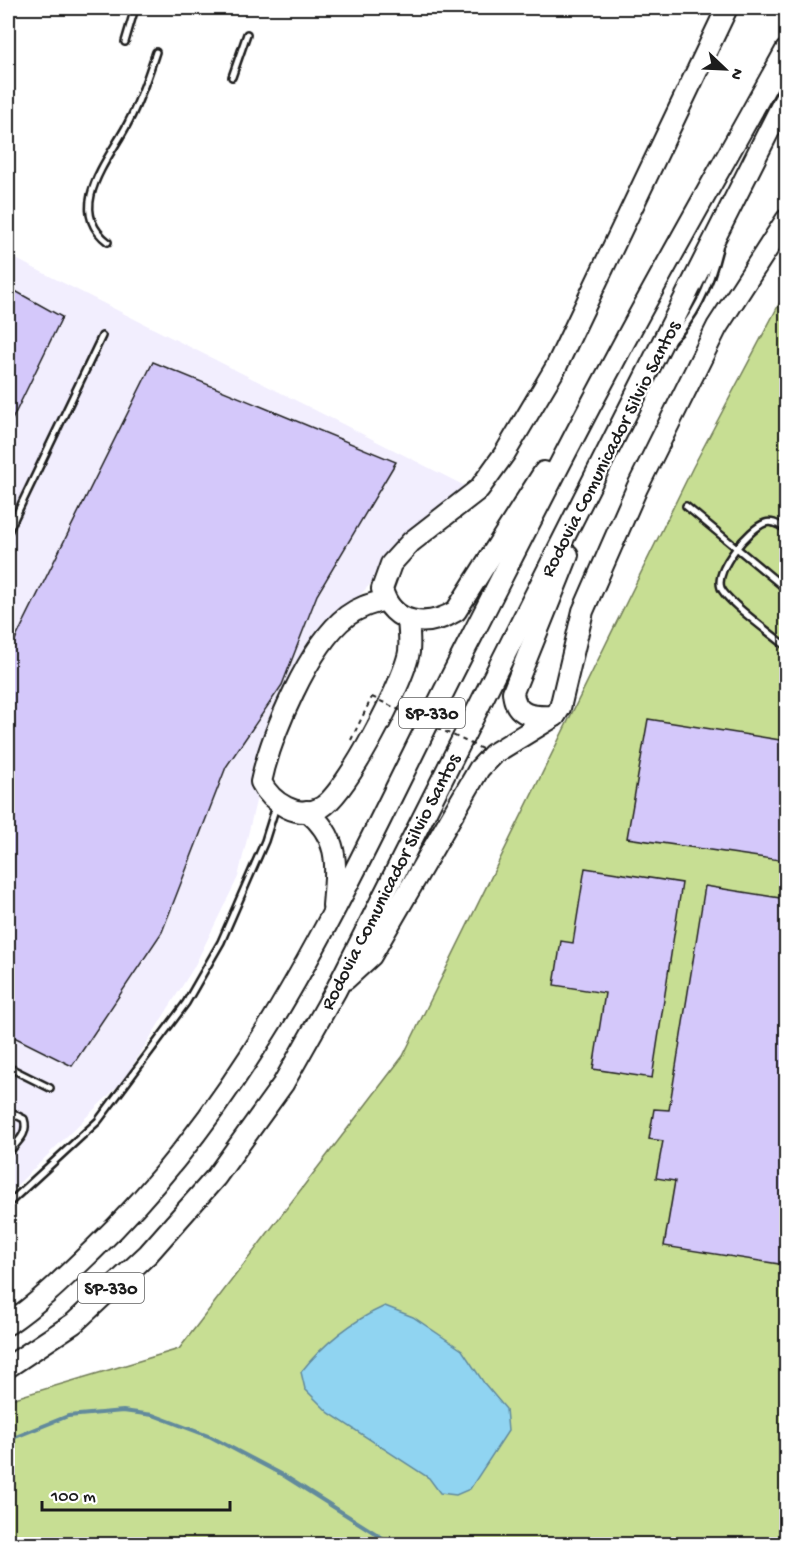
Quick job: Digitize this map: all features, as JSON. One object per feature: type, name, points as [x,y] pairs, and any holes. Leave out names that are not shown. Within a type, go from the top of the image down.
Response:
[{"type":"highway","points":[[611,366],[466,599],[456,611],[441,620],[426,622],[408,620],[395,611],[385,600],[382,590],[391,564],[411,542],[479,489],[505,453],[556,367],[727,8]]},
{"type":"highway","name":"Rodovia Comunicador Silvio Santos","points":[[8,1324],[60,1282],[111,1233],[193,1141],[262,1039],[333,916],[415,746],[611,366],[786,50]]},
{"type":"highway","name":"Rodovia Comunicador Silvio Santos","points":[[8,1367],[74,1323],[148,1254],[216,1177],[284,1084],[336,990],[786,97]]},
{"type":"highway","points":[[336,990],[371,956],[479,769],[493,754],[555,716],[564,700],[583,611],[637,488],[717,327],[786,220]]},
{"type":"highway","points":[[555,716],[537,717],[524,714],[518,708],[513,692],[564,566],[587,491]]},
{"type":"highway","points":[[385,600],[363,606],[346,616],[327,638],[307,669],[282,717],[264,765],[261,782],[277,804],[307,811],[321,807],[335,793],[368,744],[404,668],[409,653],[408,620]]},
{"type":"highway","points":[[307,811],[326,829],[335,852],[333,916]]},
{"type":"lane","points":[[125,42],[135,8]]},
{"type":"lane","points":[[232,77],[247,34]]},
{"type":"lane","points":[[108,242],[98,234],[92,223],[89,205],[93,188],[100,168],[124,131],[142,96],[156,52]]},
{"type":"lane","points":[[8,532],[102,336]]},
{"type":"lane","points":[[686,506],[786,589]]},
{"type":"lane","points":[[786,529],[776,523],[766,522],[751,532],[725,564],[721,586],[733,601],[786,646]]},
{"type":"lane","points":[[8,1204],[98,1121],[186,1003],[221,942],[265,842],[277,804]]},
{"type":"lane","points":[[8,1067],[50,1088]]},
{"type":"lane","points":[[8,1111],[24,1119],[27,1126],[8,1153]]},
{"type":"lane","points":[[8,1140],[15,1144]]},
{"type":"path","points":[[372,697],[482,749]]},
{"type":"shaded area","points":[[8,255],[467,487],[409,542],[324,634],[261,780],[238,877],[194,967],[123,1081],[8,1194]]},
{"type":"green space","points":[[786,291],[786,1544],[8,1544],[8,1400],[179,1349],[403,1056],[693,467]]},
{"type":"water","points":[[385,1306],[413,1317],[462,1350],[484,1383],[506,1409],[508,1431],[470,1489],[456,1495],[440,1493],[429,1478],[329,1413],[305,1389],[301,1372],[319,1352],[350,1326]]},
{"type":"building","points":[[8,287],[62,317],[8,428]]},
{"type":"building","points":[[153,362],[396,462],[317,595],[282,685],[226,767],[162,932],[72,1066],[8,1034],[8,654]]},
{"type":"building","points":[[648,719],[786,741],[786,861],[627,838]]},
{"type":"building","points":[[585,868],[682,883],[652,1078],[593,1069],[605,993],[554,985],[561,941],[573,943]]},
{"type":"building","points":[[705,886],[786,899],[786,1265],[664,1246],[675,1181],[656,1178],[663,1141],[649,1139],[654,1109],[669,1110]]},
{"type":"waterway","points":[[8,1440],[68,1416],[123,1411],[153,1415],[211,1437],[283,1475],[381,1537],[386,1544]]}]
